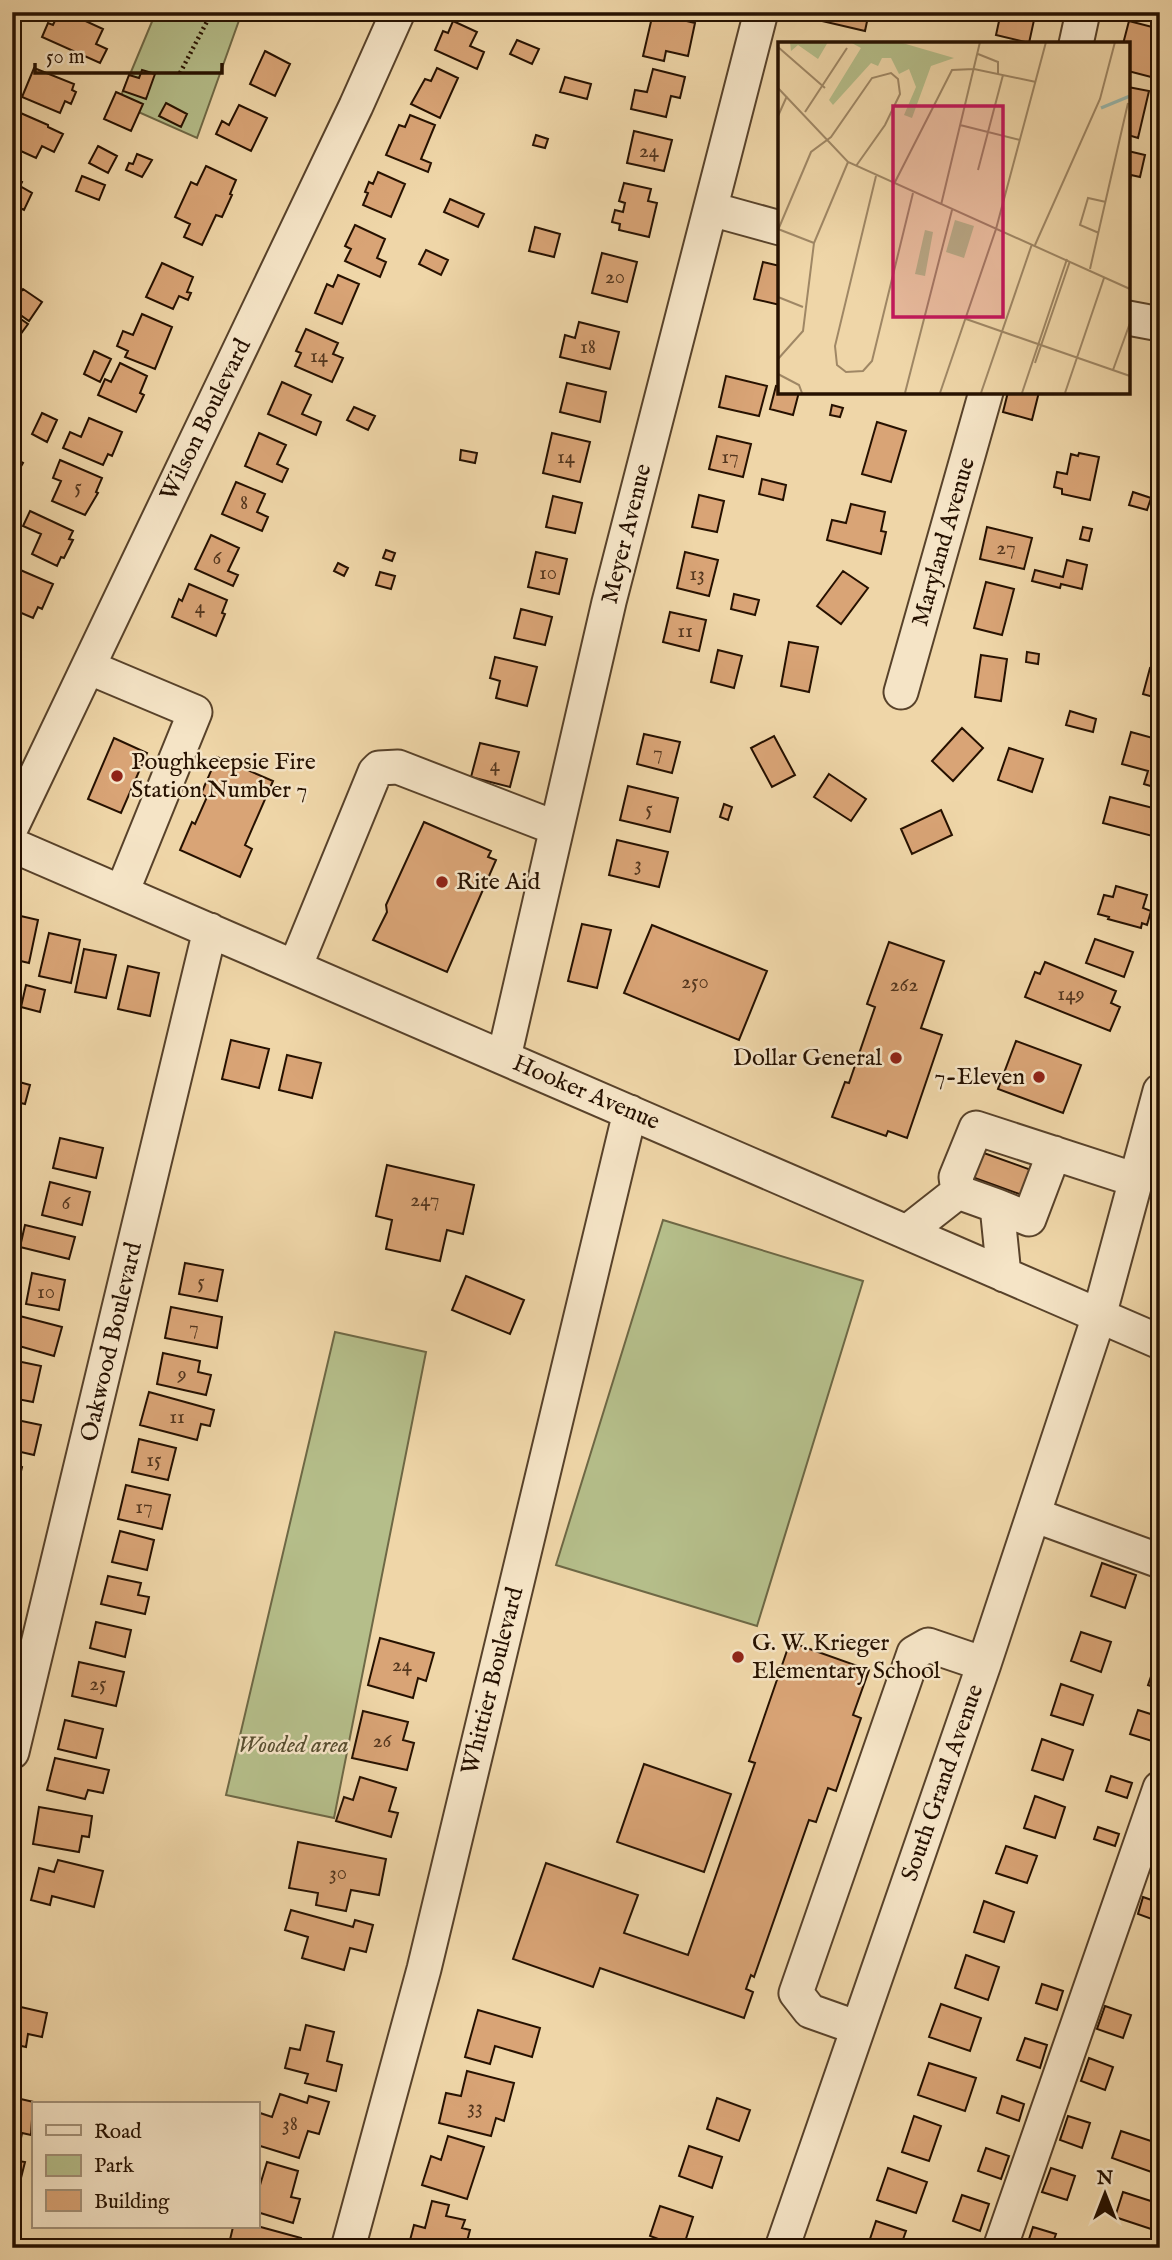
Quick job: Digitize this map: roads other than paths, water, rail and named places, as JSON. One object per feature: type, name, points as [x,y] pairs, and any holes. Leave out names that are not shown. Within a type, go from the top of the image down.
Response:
[{"type":"street","name":"Wilson Boulevard","points":[[12,826],[356,106],[398,12]]},
{"type":"street","name":"Meyer Avenue","points":[[504,1058],[609,602],[761,12]]},
{"type":"street","points":[[1076,42],[1083,12]]},
{"type":"street","points":[[711,209],[778,227]]},
{"type":"street","points":[[1130,318],[1160,324]]},
{"type":"street","name":"Maryland Avenue","points":[[901,692],[985,394]]},
{"type":"street","points":[[88,667],[195,712],[122,892]]},
{"type":"street","points":[[295,967],[375,772],[379,768],[398,767],[556,828]]},
{"type":"street","name":"Hooker Avenue","points":[[12,845],[1160,1342]]},
{"type":"street","name":"Oakwood Boulevard","points":[[12,1752],[210,930]]},
{"type":"street","name":"South Grand Avenue","points":[[782,2248],[1034,1515],[1099,1316],[1160,1091]]},
{"type":"street","name":"Whittier Boulevard","points":[[348,2248],[424,1969],[630,1112]]},
{"type":"street","points":[[958,1192],[956,1177],[976,1128],[1136,1180]]},
{"type":"street","points":[[958,1192],[1029,1219],[1054,1153]]},
{"type":"street","points":[[907,1233],[958,1192]]},
{"type":"street","points":[[997,1206],[1004,1275]]},
{"type":"street","points":[[1034,1515],[1160,1561]]},
{"type":"street","points":[[858,2028],[810,2011],[796,1993],[914,1653],[928,1646],[984,1664]]},
{"type":"street","points":[[1000,2248],[1160,1788]]},
{"type":"place","name":"Poughkeepsie Fire Station Number 7","points":[[117,776]]},
{"type":"place","name":"Rite Aid","points":[[442,882]]},
{"type":"place","name":"Dollar General","points":[[896,1058]]},
{"type":"place","name":"7-Eleven","points":[[1039,1077]]},
{"type":"place","name":"G. W. Krieger Elementary School","points":[[738,1657]]},
{"type":"park label","name":"Wooded area","points":[[293,1745]]}]
